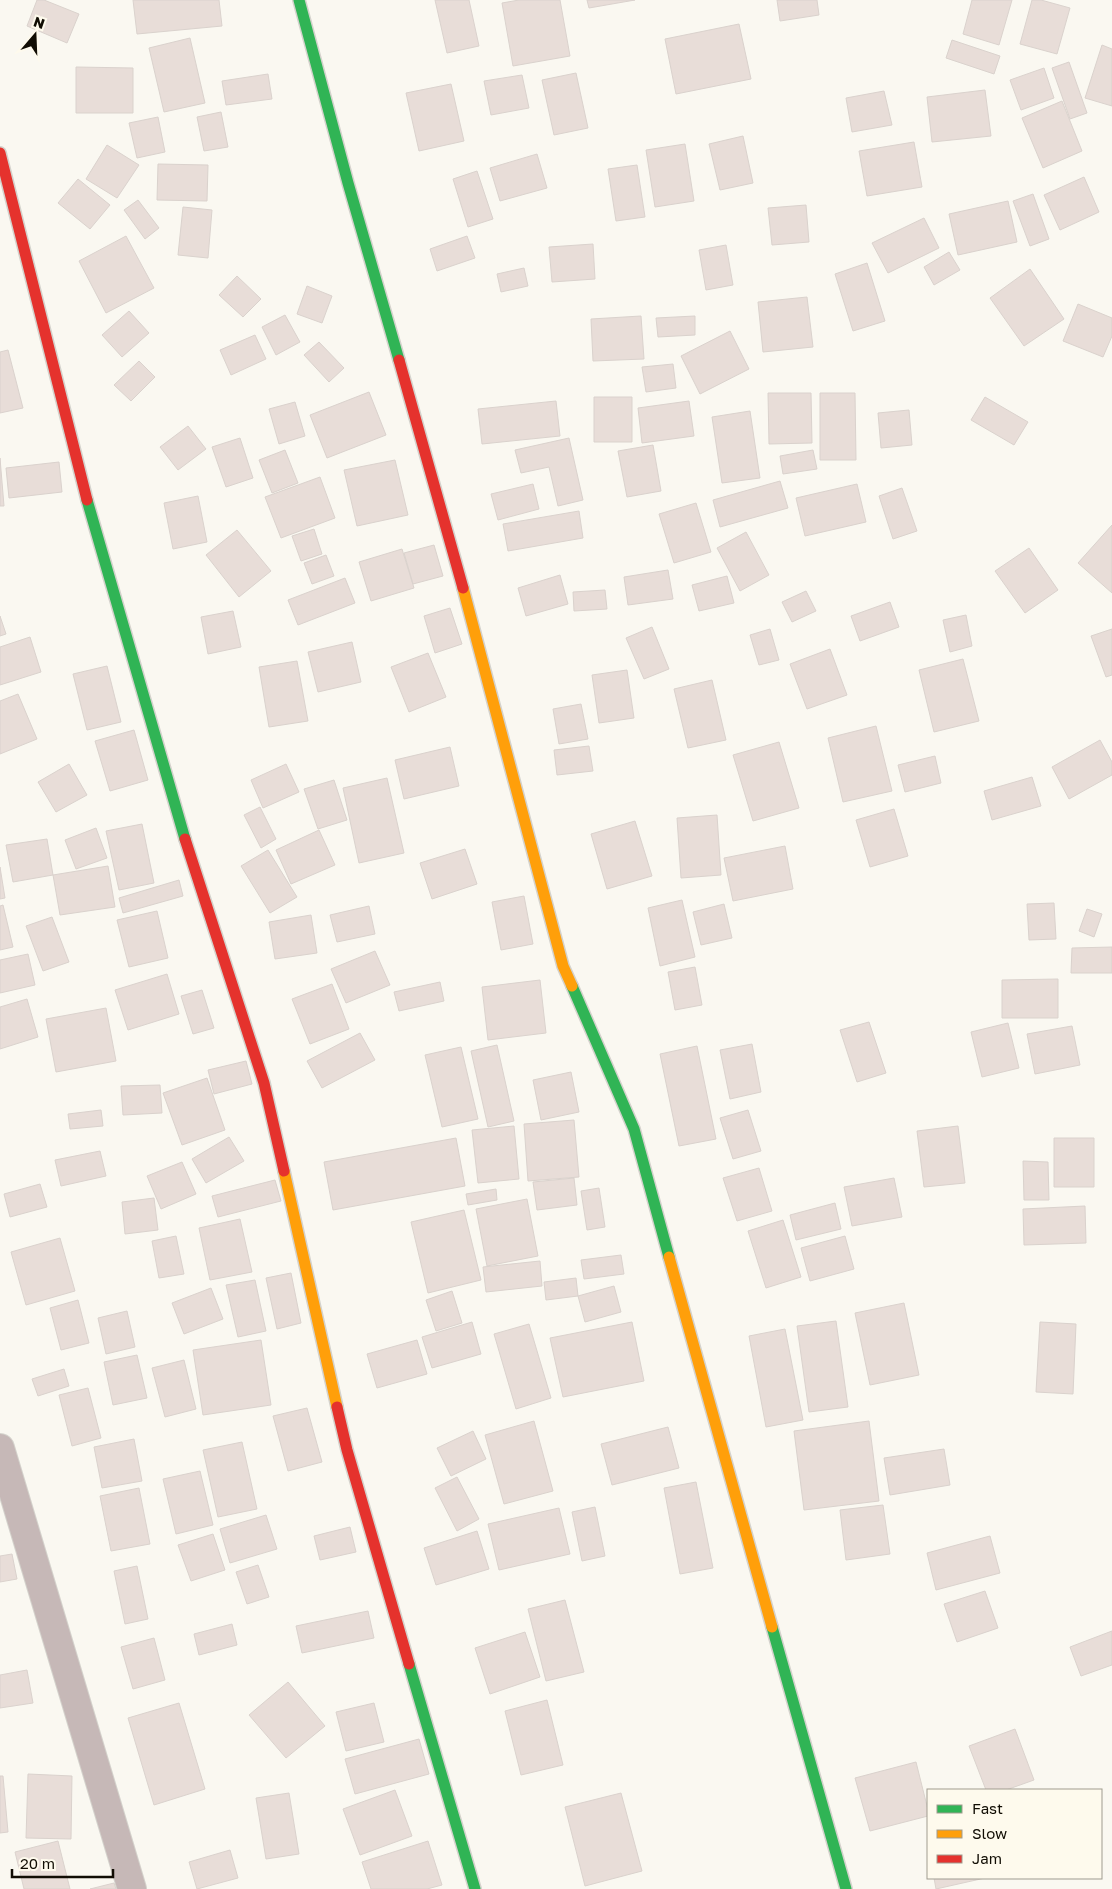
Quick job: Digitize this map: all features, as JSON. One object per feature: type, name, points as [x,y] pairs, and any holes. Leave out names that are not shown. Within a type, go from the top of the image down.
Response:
[{"type":"street","points":[[299,0],[348,184],[449,535],[563,966],[634,1129],[846,1889]]},
{"type":"street","points":[[0,153],[80,477],[182,830],[264,1083],[347,1450],[475,1889]]},
{"type":"street","points":[[0,1448],[132,1889]]},
{"type":"building","points":[[37,0],[44,0],[79,14],[67,43],[27,26]]},
{"type":"building","points":[[133,0],[219,0],[222,26],[137,34]]},
{"type":"building","points":[[435,0],[469,0],[479,46],[447,53]]},
{"type":"building","points":[[519,0],[560,0],[570,56],[513,66],[502,3]]},
{"type":"building","points":[[587,0],[635,0],[589,8]]},
{"type":"building","points":[[777,0],[817,0],[819,15],[780,21]]},
{"type":"building","points":[[972,0],[1012,0],[999,45],[963,34]]},
{"type":"building","points":[[1032,0],[1041,0],[1070,8],[1057,54],[1020,44]]},
{"type":"building","points":[[739,24],[751,79],[676,94],[665,39]]},
{"type":"building","points":[[190,38],[205,103],[164,112],[149,48]]},
{"type":"building","points":[[952,40],[1000,56],[994,74],[946,58]]},
{"type":"building","points":[[1102,45],[1112,49],[1112,106],[1085,98]]},
{"type":"building","points":[[1069,62],[1087,113],[1070,119],[1052,68]]},
{"type":"building","points":[[76,67],[133,68],[133,113],[76,113]]},
{"type":"building","points":[[1044,68],[1054,98],[1021,110],[1010,80]]},
{"type":"building","points":[[576,73],[588,128],[554,135],[542,80]]},
{"type":"building","points":[[268,74],[272,99],[226,105],[222,81]]},
{"type":"building","points":[[522,75],[529,108],[491,115],[484,81]]},
{"type":"building","points":[[451,84],[464,141],[419,151],[406,93]]},
{"type":"building","points":[[985,90],[991,136],[932,142],[927,97]]},
{"type":"building","points":[[884,91],[892,125],[852,132],[846,98]]},
{"type":"building","points":[[1062,101],[1082,151],[1043,168],[1022,118]]},
{"type":"building","points":[[221,112],[228,147],[204,151],[197,117]]},
{"type":"building","points":[[158,117],[165,152],[137,158],[129,123]]},
{"type":"building","points":[[743,136],[753,183],[720,190],[709,144]]},
{"type":"building","points":[[914,142],[922,187],[867,196],[859,151]]},
{"type":"building","points":[[685,144],[694,201],[655,207],[646,150]]},
{"type":"building","points":[[107,145],[139,165],[117,198],[86,179]]},
{"type":"building","points":[[537,154],[547,188],[500,201],[490,168]]},
{"type":"building","points":[[158,164],[208,165],[207,201],[157,200]]},
{"type":"building","points":[[637,165],[645,217],[616,221],[608,169]]},
{"type":"building","points":[[477,171],[493,219],[468,227],[453,179]]},
{"type":"building","points":[[1084,177],[1099,212],[1060,230],[1044,195]]},
{"type":"building","points":[[78,179],[110,205],[90,229],[58,203]]},
{"type":"building","points":[[1033,194],[1049,239],[1030,246],[1013,201]]},
{"type":"building","points":[[138,200],[159,228],[145,239],[124,210]]},
{"type":"building","points":[[1008,201],[1017,242],[958,255],[949,214]]},
{"type":"building","points":[[806,205],[809,242],[772,245],[768,208]]},
{"type":"building","points":[[183,207],[212,210],[208,258],[178,255]]},
{"type":"building","points":[[924,218],[939,248],[888,273],[872,243]]},
{"type":"building","points":[[126,236],[154,288],[106,313],[79,261]]},
{"type":"building","points":[[467,236],[475,258],[437,271],[430,249]]},
{"type":"building","points":[[593,244],[595,279],[552,282],[549,247]]},
{"type":"building","points":[[726,245],[733,285],[706,290],[699,250]]},
{"type":"building","points":[[949,252],[960,270],[934,285],[924,267]]},
{"type":"building","points":[[867,263],[885,321],[853,331],[835,274]]},
{"type":"building","points":[[524,268],[528,286],[501,292],[497,274]]},
{"type":"building","points":[[1030,269],[1064,319],[1024,346],[990,298]]},
{"type":"building","points":[[237,276],[261,299],[243,317],[219,295]]},
{"type":"building","points":[[307,286],[332,296],[322,323],[297,314]]},
{"type":"building","points":[[807,297],[813,347],[763,352],[758,302]]},
{"type":"building","points":[[1078,304],[1112,318],[1112,336],[1103,357],[1063,341]]},
{"type":"building","points":[[129,311],[149,333],[122,357],[102,335]]},
{"type":"building","points":[[285,315],[300,342],[276,355],[262,327]]},
{"type":"building","points":[[641,316],[644,359],[593,361],[591,319]]},
{"type":"building","points":[[695,316],[695,335],[658,337],[656,318]]},
{"type":"building","points":[[730,331],[749,369],[700,394],[681,356]]},
{"type":"building","points":[[255,335],[266,359],[231,375],[220,350]]},
{"type":"building","points":[[319,342],[344,368],[329,382],[304,355]]},
{"type":"building","points":[[8,350],[23,408],[0,413],[0,352]]},
{"type":"building","points":[[139,361],[155,377],[131,401],[114,385]]},
{"type":"building","points":[[673,364],[676,388],[646,392],[642,367]]},
{"type":"building","points":[[369,392],[386,435],[327,458],[310,415]]},
{"type":"building","points":[[768,393],[811,393],[812,443],[769,444]]},
{"type":"building","points":[[820,393],[855,393],[856,460],[820,460]]},
{"type":"building","points":[[594,397],[632,397],[632,442],[594,442]]},
{"type":"building","points":[[985,397],[1028,422],[1014,445],[971,420]]},
{"type":"building","points":[[556,401],[560,436],[482,444],[478,409]]},
{"type":"building","points":[[689,401],[694,436],[642,443],[638,408]]},
{"type":"building","points":[[295,402],[305,436],[279,444],[269,409]]},
{"type":"building","points":[[909,410],[912,445],[881,448],[878,413]]},
{"type":"building","points":[[750,411],[760,478],[722,483],[712,417]]},
{"type":"building","points":[[188,426],[206,449],[178,470],[160,447]]},
{"type":"building","points":[[240,438],[253,478],[226,487],[212,447]]},
{"type":"building","points":[[569,438],[583,500],[558,506],[549,467],[521,473],[515,450]]},
{"type":"building","points":[[653,445],[661,491],[627,497],[618,451]]},
{"type":"building","points":[[285,450],[298,483],[272,493],[259,460]]},
{"type":"building","points":[[813,450],[817,469],[783,474],[780,456]]},
{"type":"building","points":[[0,458],[4,506],[0,506]]},
{"type":"building","points":[[395,460],[408,515],[357,526],[344,470]]},
{"type":"building","points":[[59,462],[62,492],[9,498],[6,468]]},
{"type":"building","points":[[320,477],[335,518],[281,538],[265,497]]},
{"type":"building","points":[[780,481],[788,508],[720,527],[713,500]]},
{"type":"building","points":[[533,484],[539,509],[498,520],[491,494]]},
{"type":"building","points":[[857,484],[866,522],[805,536],[796,498]]},
{"type":"building","points":[[902,488],[917,531],[893,539],[879,496]]},
{"type":"building","points":[[198,496],[207,542],[173,549],[164,503]]},
{"type":"building","points":[[696,503],[711,552],[674,563],[659,514]]},
{"type":"building","points":[[579,511],[583,538],[508,551],[503,524]]},
{"type":"building","points":[[1112,525],[1112,593],[1078,563]]},
{"type":"building","points":[[314,529],[322,554],[301,561],[292,536]]},
{"type":"building","points":[[237,530],[271,571],[239,597],[206,555]]},
{"type":"building","points":[[746,532],[769,575],[740,591],[717,548]]},
{"type":"building","points":[[434,545],[443,576],[413,584],[404,553]]},
{"type":"building","points":[[1029,548],[1058,590],[1025,613],[995,571]]},
{"type":"building","points":[[402,549],[414,588],[371,601],[359,562]]},
{"type":"building","points":[[326,555],[334,576],[312,584],[304,563]]},
{"type":"building","points":[[668,570],[673,599],[628,605],[624,577]]},
{"type":"building","points":[[560,575],[568,604],[526,616],[518,588]]},
{"type":"building","points":[[727,576],[734,603],[699,611],[692,585]]},
{"type":"building","points":[[345,578],[355,603],[298,625],[288,600]]},
{"type":"building","points":[[605,590],[607,609],[574,611],[573,592]]},
{"type":"building","points":[[806,591],[816,611],[792,622],[782,602]]},
{"type":"building","points":[[890,602],[899,627],[860,641],[851,616]]},
{"type":"building","points":[[450,608],[462,644],[435,653],[424,616]]},
{"type":"building","points":[[233,611],[241,647],[208,654],[201,617]]},
{"type":"building","points":[[966,615],[972,646],[950,652],[943,620]]},
{"type":"building","points":[[0,616],[6,634],[0,636]]},
{"type":"building","points":[[652,627],[669,669],[644,679],[626,638]]},
{"type":"building","points":[[770,629],[779,660],[759,665],[750,635]]},
{"type":"building","points":[[1112,629],[1112,675],[1106,677],[1091,636]]},
{"type":"building","points":[[30,637],[41,672],[0,685],[0,647]]},
{"type":"building","points":[[352,642],[361,682],[318,692],[308,652]]},
{"type":"building","points":[[830,649],[847,695],[807,709],[790,664]]},
{"type":"building","points":[[428,653],[446,697],[409,712],[391,667]]},
{"type":"building","points":[[963,659],[979,721],[934,732],[919,670]]},
{"type":"building","points":[[297,661],[308,721],[269,727],[259,667]]},
{"type":"building","points":[[107,666],[121,722],[87,730],[73,674]]},
{"type":"building","points":[[627,670],[634,718],[599,723],[592,675]]},
{"type":"building","points":[[712,680],[726,740],[688,748],[674,689]]},
{"type":"building","points":[[18,694],[37,739],[0,754],[0,701]]},
{"type":"building","points":[[581,704],[588,739],[559,744],[553,709]]},
{"type":"building","points":[[876,726],[892,791],[843,802],[828,738]]},
{"type":"building","points":[[134,730],[148,780],[110,791],[95,741]]},
{"type":"building","points":[[1100,740],[1112,762],[1112,775],[1069,799],[1052,767]]},
{"type":"building","points":[[779,742],[799,808],[753,821],[733,755]]},
{"type":"building","points":[[589,746],[593,771],[557,775],[554,750]]},
{"type":"building","points":[[450,747],[459,786],[404,799],[395,760]]},
{"type":"building","points":[[935,756],[941,783],[905,792],[898,765]]},
{"type":"building","points":[[69,764],[87,795],[56,812],[38,782]]},
{"type":"building","points":[[286,764],[299,792],[263,808],[251,780]]},
{"type":"building","points":[[1032,777],[1041,806],[992,820],[984,791]]},
{"type":"building","points":[[387,778],[404,853],[359,863],[343,788]]},
{"type":"building","points":[[334,780],[347,820],[318,829],[304,789]]},
{"type":"building","points":[[260,807],[276,839],[261,848],[244,815]]},
{"type":"building","points":[[894,809],[908,856],[870,867],[856,820]]},
{"type":"building","points":[[717,815],[721,875],[681,878],[677,818]]},
{"type":"building","points":[[635,821],[652,876],[607,889],[591,834]]},
{"type":"building","points":[[142,824],[154,883],[119,890],[106,831]]},
{"type":"building","points":[[96,828],[107,858],[76,869],[65,840]]},
{"type":"building","points":[[319,830],[335,865],[291,884],[276,850]]},
{"type":"building","points":[[47,839],[53,875],[13,882],[6,845]]},
{"type":"building","points":[[785,846],[793,889],[733,901],[724,858]]},
{"type":"building","points":[[465,849],[477,884],[432,899],[420,863]]},
{"type":"building","points":[[268,850],[297,897],[270,913],[241,866]]},
{"type":"building","points":[[108,866],[115,907],[60,915],[53,875]]},
{"type":"building","points":[[0,867],[5,898],[0,899]]},
{"type":"building","points":[[179,880],[183,896],[123,913],[119,898]]},
{"type":"building","points":[[524,896],[533,944],[501,950],[492,902]]},
{"type":"building","points":[[682,900],[695,957],[660,966],[648,908]]},
{"type":"building","points":[[1054,903],[1056,939],[1029,940],[1027,904]]},
{"type":"building","points":[[724,904],[732,938],[701,945],[693,912]]},
{"type":"building","points":[[3,905],[13,947],[0,950],[0,906]]},
{"type":"building","points":[[369,906],[375,934],[337,942],[330,915]]},
{"type":"building","points":[[1087,909],[1102,914],[1094,937],[1079,931]]},
{"type":"building","points":[[157,911],[168,958],[129,967],[117,920]]},
{"type":"building","points":[[311,915],[317,953],[275,959],[269,922]]},
{"type":"building","points":[[52,917],[69,962],[43,971],[26,926]]},
{"type":"building","points":[[1112,947],[1112,973],[1071,973],[1072,948]]},
{"type":"building","points":[[375,951],[390,985],[346,1003],[331,969]]},
{"type":"building","points":[[28,954],[35,985],[0,993],[0,960]]},
{"type":"building","points":[[695,967],[702,1005],[675,1010],[668,972]]},
{"type":"building","points":[[167,974],[179,1014],[128,1030],[115,990]]},
{"type":"building","points":[[1058,979],[1058,1018],[1002,1018],[1002,980]]},
{"type":"building","points":[[540,980],[546,1033],[488,1040],[482,987]]},
{"type":"building","points":[[440,982],[444,1001],[399,1011],[394,992]]},
{"type":"building","points":[[332,984],[349,1029],[310,1044],[292,999]]},
{"type":"building","points":[[202,990],[214,1028],[193,1034],[181,996]]},
{"type":"building","points":[[27,999],[38,1037],[0,1049],[0,1007]]},
{"type":"building","points":[[106,1008],[116,1061],[56,1072],[46,1019]]},
{"type":"building","points":[[869,1022],[886,1073],[857,1082],[840,1030]]},
{"type":"building","points":[[1008,1023],[1019,1068],[982,1077],[971,1032]]},
{"type":"building","points":[[1072,1026],[1080,1065],[1035,1074],[1027,1034]]},
{"type":"building","points":[[360,1033],[375,1060],[322,1088],[307,1061]]},
{"type":"building","points":[[752,1044],[761,1092],[730,1099],[720,1050]]},
{"type":"building","points":[[497,1045],[514,1121],[488,1127],[471,1051]]},
{"type":"building","points":[[697,1046],[716,1139],[679,1146],[660,1054]]},
{"type":"building","points":[[461,1047],[478,1119],[442,1127],[425,1055]]},
{"type":"building","points":[[246,1061],[252,1084],[214,1094],[208,1070]]},
{"type":"building","points":[[571,1072],[579,1112],[541,1120],[533,1080]]},
{"type":"building","points":[[207,1078],[225,1130],[182,1145],[163,1093]]},
{"type":"building","points":[[160,1085],[162,1113],[123,1115],[121,1086]]},
{"type":"building","points":[[101,1110],[103,1126],[70,1129],[68,1114]]},
{"type":"building","points":[[748,1110],[761,1151],[733,1159],[720,1118]]},
{"type":"building","points":[[574,1120],[579,1177],[528,1181],[524,1124]]},
{"type":"building","points":[[514,1126],[519,1179],[478,1183],[472,1130]]},
{"type":"building","points":[[958,1126],[965,1183],[924,1187],[917,1131]]},
{"type":"building","points":[[229,1137],[244,1161],[206,1183],[192,1159]]},
{"type":"building","points":[[456,1138],[465,1186],[333,1210],[324,1162]]},
{"type":"building","points":[[1054,1138],[1094,1138],[1094,1187],[1054,1187]]},
{"type":"building","points":[[100,1151],[106,1176],[61,1186],[55,1160]]},
{"type":"building","points":[[1023,1161],[1048,1162],[1049,1200],[1024,1200]]},
{"type":"building","points":[[182,1162],[196,1194],[161,1209],[147,1176]]},
{"type":"building","points":[[759,1168],[772,1211],[737,1221],[723,1178]]},
{"type":"building","points":[[574,1178],[577,1205],[537,1210],[533,1182]]},
{"type":"building","points":[[894,1178],[902,1217],[852,1226],[844,1187]]},
{"type":"building","points":[[275,1180],[281,1201],[218,1217],[212,1196]]},
{"type":"building","points":[[40,1184],[47,1207],[10,1217],[4,1194]]},
{"type":"building","points":[[599,1188],[605,1227],[587,1230],[581,1191]]},
{"type":"building","points":[[496,1189],[497,1200],[468,1205],[466,1194]]},
{"type":"building","points":[[154,1198],[158,1230],[125,1234],[122,1202]]},
{"type":"building","points":[[527,1199],[538,1256],[487,1266],[476,1209]]},
{"type":"building","points":[[835,1203],[841,1229],[796,1240],[790,1215]]},
{"type":"building","points":[[1085,1206],[1086,1243],[1024,1245],[1023,1209]]},
{"type":"building","points":[[464,1210],[481,1280],[428,1293],[411,1222]]},
{"type":"building","points":[[240,1219],[252,1272],[210,1280],[199,1228]]},
{"type":"building","points":[[783,1220],[801,1277],[766,1288],[748,1231]]},
{"type":"building","points":[[176,1236],[184,1274],[159,1278],[152,1241]]},
{"type":"building","points":[[845,1236],[854,1269],[810,1281],[801,1248]]},
{"type":"building","points":[[60,1238],[75,1291],[26,1305],[11,1252]]},
{"type":"building","points":[[621,1255],[624,1274],[584,1279],[581,1260]]},
{"type":"building","points":[[540,1261],[542,1286],[486,1292],[483,1267]]},
{"type":"building","points":[[291,1273],[301,1323],[277,1329],[266,1278]]},
{"type":"building","points":[[576,1278],[578,1296],[546,1300],[544,1282]]},
{"type":"building","points":[[255,1280],[266,1331],[238,1337],[226,1285]]},
{"type":"building","points":[[614,1286],[621,1312],[585,1322],[578,1296]]},
{"type":"building","points":[[211,1288],[223,1319],[184,1334],[172,1303]]},
{"type":"building","points":[[452,1291],[462,1323],[436,1331],[426,1300]]},
{"type":"building","points":[[78,1300],[89,1343],[61,1350],[50,1308]]},
{"type":"building","points":[[904,1303],[919,1375],[870,1385],[855,1313]]},
{"type":"building","points":[[127,1311],[135,1347],[106,1354],[98,1318]]},
{"type":"building","points":[[836,1321],[848,1407],[809,1412],[797,1326]]},
{"type":"building","points":[[472,1322],[481,1354],[432,1368],[422,1337]]},
{"type":"building","points":[[632,1322],[644,1381],[563,1397],[550,1338]]},
{"type":"building","points":[[1040,1322],[1076,1324],[1073,1394],[1036,1392]]},
{"type":"building","points":[[529,1324],[551,1398],[516,1409],[494,1334]]},
{"type":"building","points":[[785,1329],[803,1420],[766,1427],[749,1336]]},
{"type":"building","points":[[261,1340],[271,1405],[203,1415],[193,1350]]},
{"type":"building","points":[[417,1340],[427,1374],[377,1388],[367,1354]]},
{"type":"building","points":[[137,1355],[147,1398],[113,1405],[104,1362]]},
{"type":"building","points":[[184,1360],[196,1409],[165,1417],[152,1368]]},
{"type":"building","points":[[64,1369],[69,1386],[38,1396],[32,1379]]},
{"type":"building","points":[[88,1388],[101,1438],[72,1446],[59,1395]]},
{"type":"building","points":[[307,1408],[322,1462],[288,1471],[273,1416]]},
{"type":"building","points":[[534,1421],[553,1491],[504,1504],[485,1435]]},
{"type":"building","points":[[869,1421],[879,1501],[804,1510],[794,1431]]},
{"type":"building","points":[[668,1427],[679,1468],[612,1485],[601,1444]]},
{"type":"building","points":[[473,1431],[486,1459],[451,1476],[437,1448]]},
{"type":"building","points":[[134,1439],[142,1481],[102,1488],[94,1447]]},
{"type":"building","points":[[242,1442],[257,1509],[218,1517],[203,1450]]},
{"type":"building","points":[[944,1449],[950,1485],[890,1495],[884,1458]]},
{"type":"building","points":[[200,1471],[213,1525],[176,1534],[163,1479]]},
{"type":"building","points":[[457,1477],[479,1519],[457,1531],[435,1488]]},
{"type":"building","points":[[696,1482],[713,1568],[680,1574],[664,1488]]},
{"type":"building","points":[[139,1488],[150,1544],[111,1551],[100,1496]]},
{"type":"building","points":[[883,1505],[890,1554],[846,1560],[840,1510]]},
{"type":"building","points":[[595,1507],[605,1556],[582,1561],[572,1512]]},
{"type":"building","points":[[559,1508],[570,1554],[499,1570],[488,1524]]},
{"type":"building","points":[[266,1515],[277,1549],[230,1563],[220,1529]]},
{"type":"building","points":[[350,1527],[356,1552],[320,1560],[314,1536]]},
{"type":"building","points":[[477,1531],[489,1569],[436,1585],[424,1548]]},
{"type":"building","points":[[213,1534],[225,1570],[191,1581],[178,1545]]},
{"type":"building","points":[[990,1536],[1000,1573],[936,1590],[927,1553]]},
{"type":"building","points":[[12,1554],[17,1579],[0,1582],[0,1556]]},
{"type":"building","points":[[258,1565],[269,1597],[247,1604],[236,1572]]},
{"type":"building","points":[[137,1566],[148,1619],[125,1624],[114,1571]]},
{"type":"building","points":[[985,1591],[998,1628],[957,1642],[944,1604]]},
{"type":"building","points":[[565,1600],[584,1672],[546,1681],[528,1609]]},
{"type":"building","points":[[368,1611],[374,1638],[302,1653],[296,1626]]},
{"type":"building","points":[[232,1624],[237,1645],[199,1655],[194,1634]]},
{"type":"building","points":[[1112,1631],[1112,1665],[1081,1676],[1070,1647]]},
{"type":"building","points":[[525,1632],[540,1677],[490,1694],[475,1648]]},
{"type":"building","points":[[154,1638],[165,1680],[133,1689],[121,1647]]},
{"type":"building","points":[[27,1670],[33,1703],[0,1708],[0,1675]]},
{"type":"building","points":[[288,1682],[325,1726],[286,1758],[249,1715]]},
{"type":"building","points":[[547,1700],[563,1765],[521,1775],[505,1711]]},
{"type":"building","points":[[179,1703],[205,1789],[154,1805],[128,1718]]},
{"type":"building","points":[[374,1703],[384,1742],[346,1751],[336,1712]]},
{"type":"building","points":[[1015,1729],[1034,1780],[1009,1789],[986,1789],[969,1746]]},
{"type":"building","points":[[419,1739],[429,1774],[355,1794],[345,1759]]},
{"type":"building","points":[[916,1762],[927,1806],[927,1816],[870,1831],[855,1778]]},
{"type":"building","points":[[28,1774],[72,1776],[71,1839],[26,1838]]},
{"type":"building","points":[[0,1776],[3,1776],[8,1832],[0,1833]]},
{"type":"building","points":[[395,1790],[412,1836],[360,1855],[343,1809]]},
{"type":"building","points":[[289,1793],[299,1854],[266,1859],[256,1798]]},
{"type":"building","points":[[621,1793],[642,1871],[585,1886],[565,1807]]},
{"type":"building","points":[[58,1841],[70,1889],[24,1889],[15,1852]]},
{"type":"building","points":[[428,1841],[442,1885],[427,1889],[371,1889],[362,1862]]},
{"type":"building","points":[[230,1850],[238,1878],[197,1889],[189,1862]]},
{"type":"building","points":[[934,1879],[981,1879],[936,1889]]},
{"type":"building","points":[[114,1883],[116,1889],[90,1889]]},
{"type":"traffic: fast","points":[[299,0],[348,183],[399,360]]},
{"type":"traffic: fast","points":[[87,500],[185,839]]},
{"type":"traffic: fast","points":[[572,986],[634,1129],[669,1257]]},
{"type":"traffic: fast","points":[[772,1627],[846,1889]]},
{"type":"traffic: fast","points":[[409,1664],[475,1889]]},
{"type":"traffic: slow","points":[[463,588],[563,966],[572,986]]},
{"type":"traffic: slow","points":[[284,1171],[337,1407]]},
{"type":"traffic: slow","points":[[669,1257],[772,1627]]},
{"type":"traffic: jam","points":[[0,153],[87,500]]},
{"type":"traffic: jam","points":[[399,360],[463,588]]},
{"type":"traffic: jam","points":[[185,839],[264,1083],[284,1171]]},
{"type":"traffic: jam","points":[[337,1407],[347,1450],[409,1664]]}]
